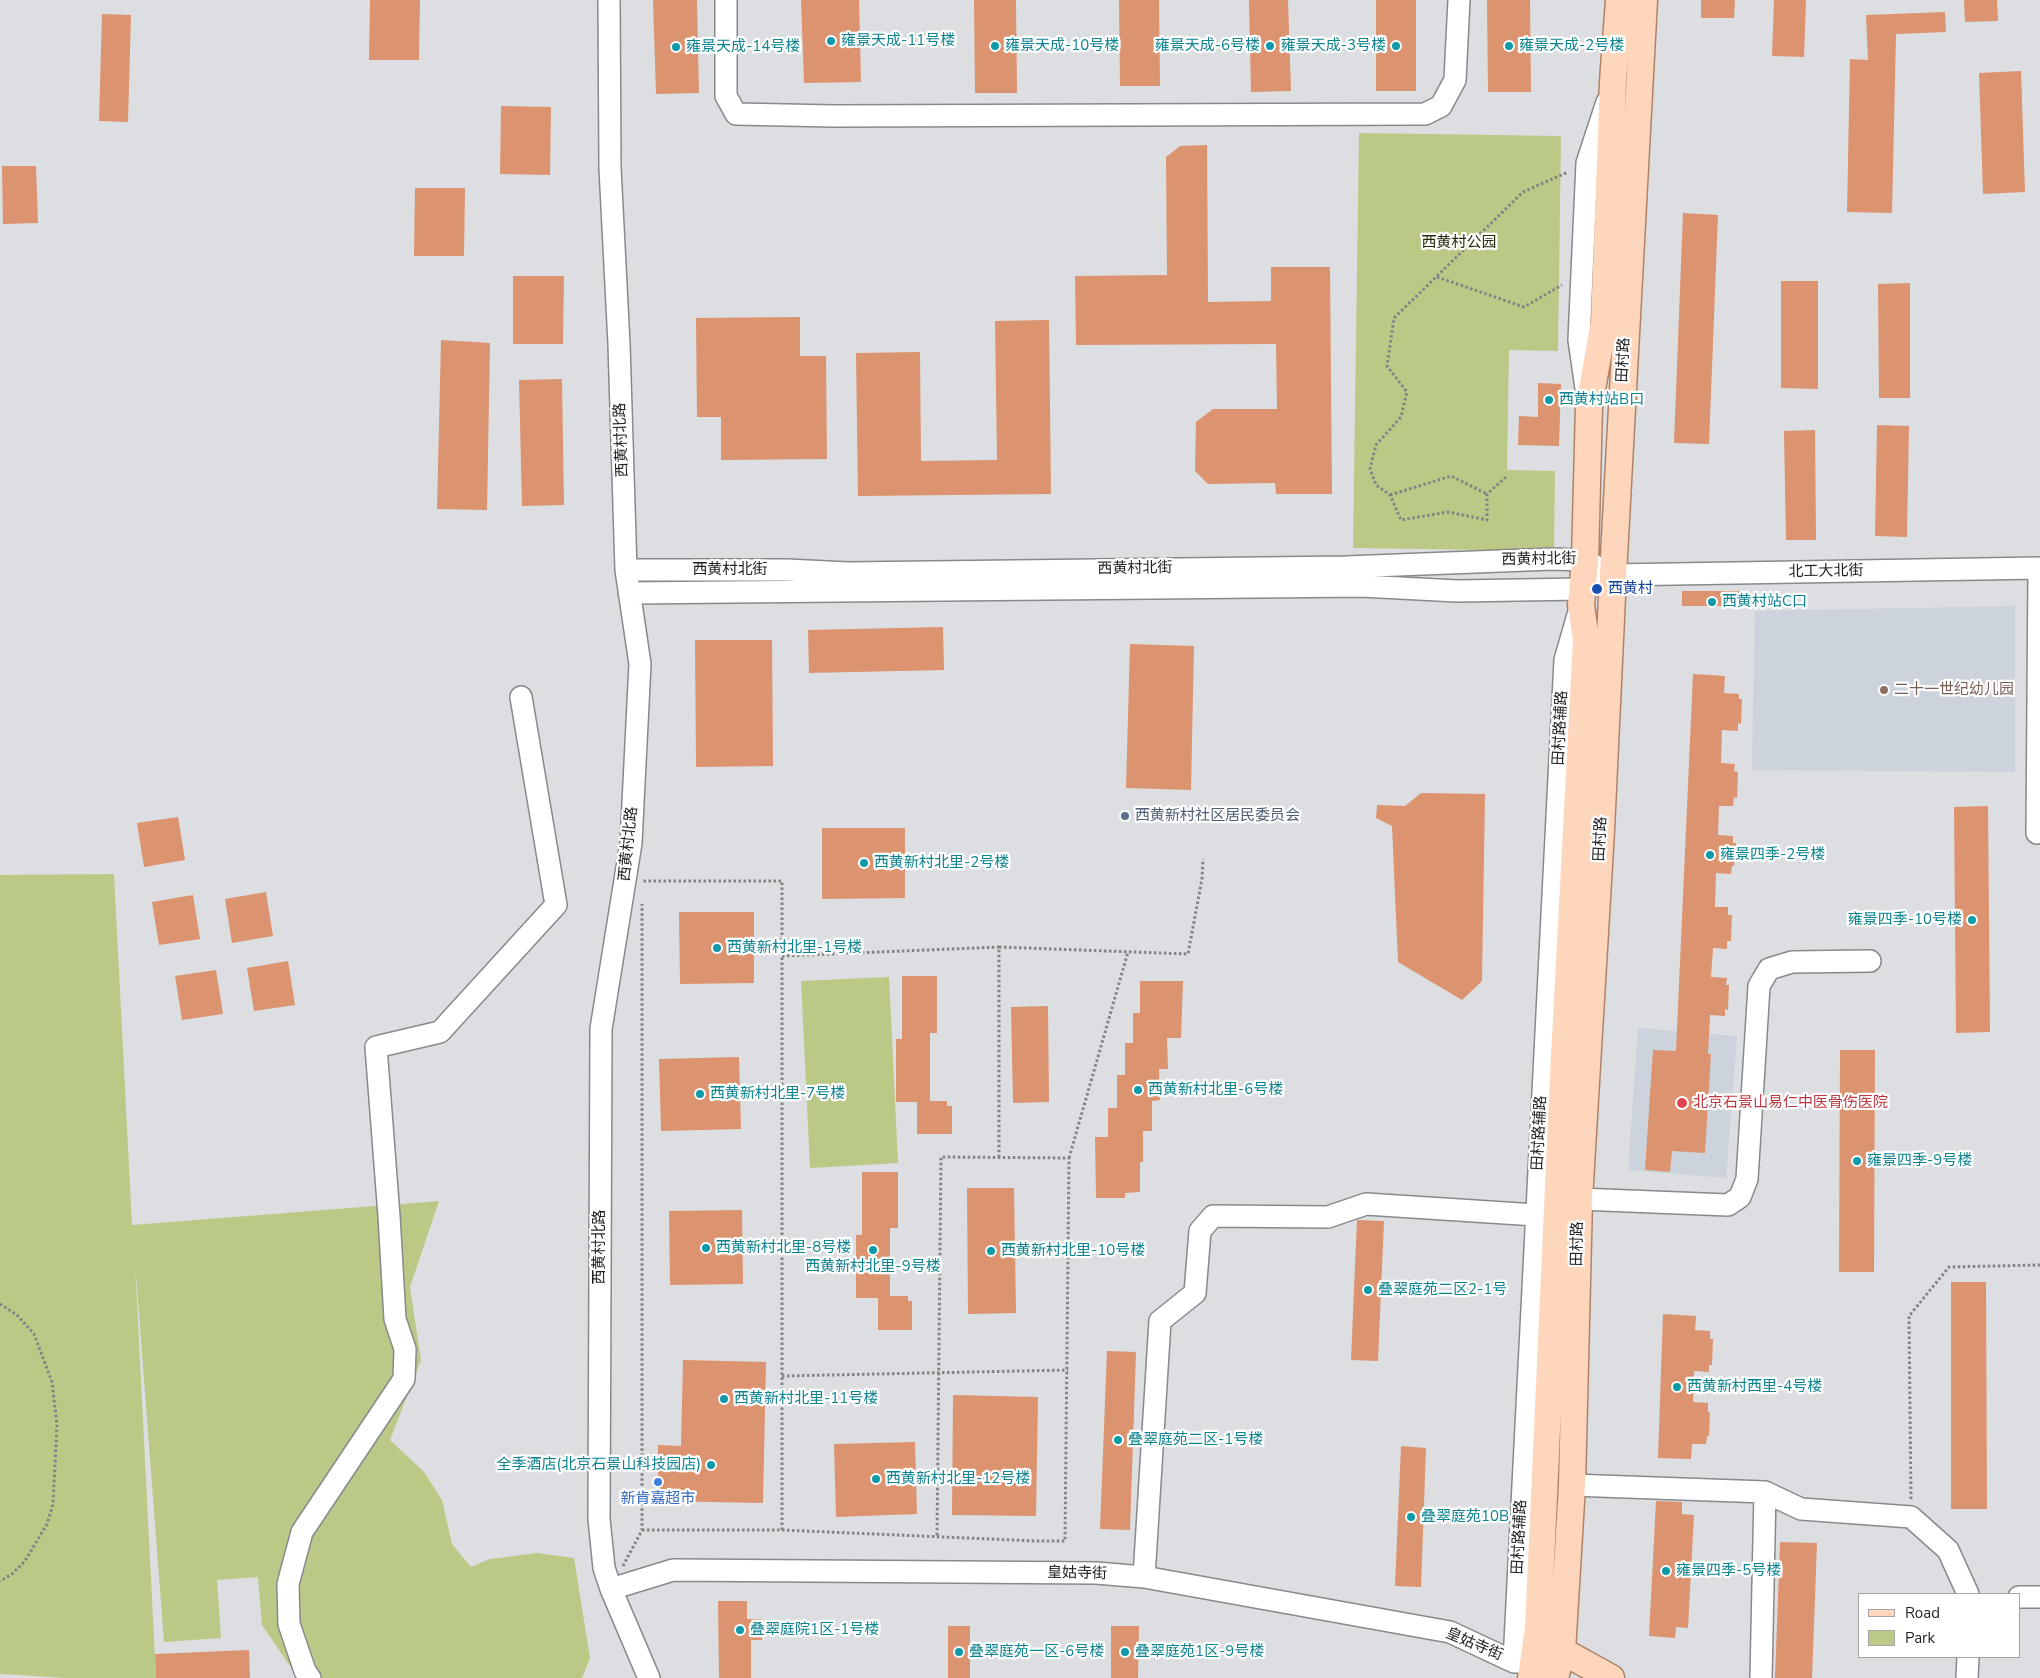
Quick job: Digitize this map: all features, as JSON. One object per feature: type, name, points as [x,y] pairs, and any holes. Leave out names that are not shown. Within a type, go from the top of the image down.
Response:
[{"type":"main road","name":"田村路","points":[[1545,1669],[1539,1618],[1543,1305],[1586,640],[1582,597],[1589,406],[1604,322],[1613,82],[1619,0]]},
{"type":"main road","name":"田村路","points":[[1545,1669],[1572,1485],[1579,1199],[1601,831],[1644,0]]},
{"type":"main road","points":[[1545,1669],[1611,1678]]},
{"type":"street","name":"西黄村北路","points":[[609,0],[610,168],[619,334],[626,570],[640,664],[631,843],[600,1029],[599,1520],[604,1568],[649,1678]]},
{"type":"street","points":[[726,0],[726,96],[736,114],[854,116],[1425,114],[1441,106],[1455,80],[1458,0]]},
{"type":"street","points":[[1589,406],[1579,340],[1587,163],[1613,82]]},
{"type":"street","name":"西黄村北街","points":[[626,570],[787,570],[848,574],[1346,566],[1552,559],[1584,560],[1613,575],[1582,597],[1362,586],[629,593]]},
{"type":"street","points":[[2037,833],[2039,568]]},
{"type":"street","name":"北工大北街","points":[[1613,575],[2039,568]]},
{"type":"street","name":"田村路辅路","points":[[1543,1305],[1536,1215],[1565,660],[1582,597]]},
{"type":"street","points":[[310,1678],[305,1671],[289,1624],[288,1584],[302,1532],[404,1379],[405,1349],[395,1318],[376,1047],[440,1032],[556,905],[522,697]]},
{"type":"street","points":[[1579,1199],[1728,1205],[1740,1197],[1747,1179],[1759,986],[1770,969],[1792,962],[1870,961]]},
{"type":"street","points":[[1144,1577],[1160,1321],[1194,1293],[1200,1232],[1213,1216],[1328,1217],[1366,1204],[1536,1215]]},
{"type":"street","points":[[1572,1485],[1765,1492],[1801,1509],[1911,1517],[1948,1550],[1968,1593]]},
{"type":"street","points":[[1761,1678],[1765,1492]]},
{"type":"street","name":"皇姑寺街","points":[[611,1589],[673,1570],[1096,1573],[1144,1577],[1450,1632],[1545,1669]]},
{"type":"street","points":[[2020,1597],[2040,1597]]},
{"type":"street","points":[[1967,1678],[1968,1658]]},
{"type":"path","points":[[1506,477],[1487,494],[1487,520],[1448,512],[1401,520],[1390,495],[1376,485],[1370,469],[1376,445],[1401,417],[1407,392],[1387,366],[1394,318],[1524,192],[1587,163]]},
{"type":"path","points":[[1437,277],[1524,307],[1582,274]]},
{"type":"path","points":[[1390,495],[1451,476],[1487,494]]},
{"type":"path","points":[[782,956],[999,947],[1188,954],[1202,879],[1203,859]]},
{"type":"path","points":[[642,882],[782,882],[782,1530]]},
{"type":"path","points":[[611,1589],[642,1530],[642,902]]},
{"type":"path","points":[[999,947],[999,1158]]},
{"type":"path","points":[[642,1530],[782,1530],[1065,1541],[1069,1158],[1128,952]]},
{"type":"path","points":[[937,1536],[941,1157],[1069,1158]]},
{"type":"path","points":[[1911,1517],[1909,1316],[1949,1267],[2040,1265]]},
{"type":"path","points":[[0,1304],[17,1315],[31,1330],[43,1354],[52,1382],[56,1411],[57,1454],[53,1504],[47,1524],[25,1561],[12,1574],[0,1581]]},
{"type":"path","points":[[782,1376],[1068,1370]]},
{"type":"shaded area","name":"二十一世纪幼儿园","points":[[2015,606],[2015,772],[1752,770],[1755,611]]},
{"type":"shaded area","name":"北京石景山易仁中医骨伤医院","points":[[1638,1028],[1737,1036],[1726,1178],[1628,1170]]},
{"type":"green space","name":"西黄村公园","points":[[1359,133],[1561,136],[1558,351],[1509,350],[1507,470],[1555,471],[1554,551],[1353,548]]},
{"type":"green space","points":[[114,874],[132,1225],[439,1201],[410,1287],[421,1360],[390,1440],[424,1472],[442,1500],[452,1544],[471,1567],[490,1559],[537,1553],[574,1558],[590,1658],[582,1678],[298,1678],[262,1625],[258,1577],[217,1580],[221,1638],[164,1642],[135,1262],[156,1678],[65,1678],[0,1674],[0,875]]},
{"type":"green space","points":[[889,977],[898,1163],[810,1168],[801,981]]},
{"type":"building","points":[[370,0],[420,0],[419,60],[369,60]]},
{"type":"building","name":"雍景天成-14号楼","points":[[653,0],[697,0],[699,93],[656,94]]},
{"type":"building","name":"雍景天成-11号楼","points":[[801,0],[859,0],[861,82],[804,83]]},
{"type":"building","name":"雍景天成-10号楼","points":[[974,0],[1016,0],[1017,93],[975,93]]},
{"type":"building","points":[[1119,0],[1159,0],[1160,86],[1120,86]]},
{"type":"building","name":"雍景天成-6号楼","points":[[1249,0],[1288,0],[1291,91],[1251,92]]},
{"type":"building","name":"雍景天成-3号楼","points":[[1376,0],[1416,0],[1416,91],[1376,91]]},
{"type":"building","name":"雍景天成-2号楼","points":[[1487,0],[1530,0],[1531,92],[1488,92]]},
{"type":"building","points":[[1701,0],[1735,0],[1734,18],[1701,18]]},
{"type":"building","points":[[1774,0],[1806,0],[1804,57],[1772,56]]},
{"type":"building","points":[[1964,0],[1997,0],[1998,21],[1965,22]]},
{"type":"building","points":[[1945,12],[1946,32],[1896,34],[1892,213],[1847,212],[1850,59],[1868,60],[1866,15]]},
{"type":"building","points":[[102,14],[131,15],[128,122],[99,121]]},
{"type":"building","points":[[2021,71],[2025,192],[1983,194],[1979,73]]},
{"type":"building","points":[[501,106],[551,107],[550,175],[500,174]]},
{"type":"building","points":[[1207,145],[1208,302],[1271,301],[1271,267],[1330,267],[1332,494],[1276,494],[1275,483],[1208,484],[1195,471],[1196,422],[1213,409],[1277,409],[1276,344],[1076,345],[1075,276],[1167,275],[1166,157],[1180,146]]},
{"type":"building","points":[[2,166],[36,166],[38,223],[3,224]]},
{"type":"building","points":[[415,188],[465,188],[464,256],[414,256]]},
{"type":"building","points":[[1683,213],[1718,215],[1709,444],[1674,443]]},
{"type":"building","points":[[513,276],[564,276],[563,344],[513,344]]},
{"type":"building","points":[[1781,281],[1818,281],[1818,389],[1781,388]]},
{"type":"building","points":[[1910,283],[1910,398],[1879,398],[1878,284]]},
{"type":"building","points":[[800,317],[800,356],[826,356],[827,459],[721,460],[721,417],[697,417],[696,318]]},
{"type":"building","points":[[1049,320],[1051,494],[858,496],[856,353],[920,352],[921,461],[997,460],[995,321]]},
{"type":"building","points":[[441,340],[490,343],[487,510],[437,509]]},
{"type":"building","points":[[562,379],[564,505],[522,506],[519,380]]},
{"type":"building","name":"西黄村站B口","points":[[1538,383],[1561,384],[1559,446],[1518,445],[1519,416],[1538,417]]},
{"type":"building","points":[[1877,425],[1909,426],[1907,537],[1875,536]]},
{"type":"building","points":[[1815,430],[1816,540],[1786,540],[1784,431]]},
{"type":"building","name":"西黄村站C口","points":[[1682,591],[1742,591],[1742,606],[1682,606]]},
{"type":"building","points":[[943,627],[944,670],[809,673],[808,630]]},
{"type":"building","points":[[695,640],[772,640],[773,766],[696,767]]},
{"type":"building","points":[[1130,644],[1194,646],[1191,790],[1126,788]]},
{"type":"building","name":"雍景四季-2号楼","points":[[1693,674],[1725,676],[1724,693],[1739,694],[1739,699],[1742,699],[1741,724],[1738,723],[1738,731],[1722,730],[1721,763],[1735,764],[1734,771],[1738,772],[1737,798],[1734,797],[1733,806],[1719,806],[1718,835],[1733,836],[1733,843],[1736,843],[1734,866],[1732,866],[1731,874],[1716,873],[1715,907],[1728,907],[1728,915],[1732,915],[1731,941],[1727,941],[1727,949],[1713,948],[1711,977],[1727,978],[1726,985],[1729,985],[1728,1010],[1725,1009],[1725,1016],[1710,1015],[1708,1054],[1711,1054],[1705,1153],[1672,1151],[1670,1172],[1645,1170],[1653,1050],[1676,1051]]},
{"type":"building","points":[[1421,793],[1485,794],[1482,981],[1462,1000],[1398,962],[1392,826],[1376,818],[1377,805],[1405,806]]},
{"type":"building","name":"雍景四季-10号楼","points":[[1988,806],[1990,1032],[1956,1033],[1954,807]]},
{"type":"building","points":[[178,817],[185,860],[144,867],[137,823]]},
{"type":"building","name":"西黄新村北里-2号楼","points":[[822,828],[905,828],[905,898],[822,899]]},
{"type":"building","points":[[266,892],[273,936],[232,943],[225,899]]},
{"type":"building","points":[[193,895],[200,939],[159,945],[152,902]]},
{"type":"building","name":"西黄新村北里-1号楼","points":[[679,912],[754,912],[754,983],[680,984]]},
{"type":"building","points":[[288,961],[295,1005],[254,1011],[247,968]]},
{"type":"building","points":[[216,970],[223,1014],[182,1020],[175,976]]},
{"type":"building","points":[[902,976],[937,976],[937,1033],[930,1033],[930,1101],[947,1101],[947,1106],[952,1106],[952,1134],[917,1134],[917,1102],[896,1102],[896,1039],[902,1039]]},
{"type":"building","name":"西黄新村北里-6号楼","points":[[1140,981],[1183,981],[1181,1038],[1167,1038],[1168,1069],[1159,1069],[1160,1100],[1152,1101],[1152,1131],[1143,1131],[1143,1162],[1140,1162],[1140,1192],[1125,1193],[1125,1198],[1096,1198],[1095,1137],[1108,1137],[1108,1108],[1117,1108],[1117,1075],[1125,1075],[1125,1043],[1133,1043],[1133,1013],[1140,1013]]},
{"type":"building","points":[[1048,1006],[1049,1102],[1013,1103],[1011,1007]]},
{"type":"building","name":"雍景四季-9号楼","points":[[1840,1050],[1875,1050],[1874,1272],[1839,1272]]},
{"type":"building","name":"西黄新村北里-7号楼","points":[[739,1057],[741,1129],[661,1131],[659,1059]]},
{"type":"building","name":"西黄新村北里-9号楼","points":[[862,1172],[898,1172],[898,1228],[890,1228],[890,1296],[908,1296],[908,1301],[912,1301],[912,1330],[878,1330],[878,1298],[856,1298],[856,1235],[862,1235]]},
{"type":"building","name":"西黄新村北里-10号楼","points":[[967,1188],[1014,1188],[1016,1313],[968,1314]]},
{"type":"building","name":"西黄新村北里-8号楼","points":[[742,1210],[743,1284],[670,1285],[669,1211]]},
{"type":"building","name":"叠翠庭苑二区2-1号","points":[[1357,1220],[1384,1221],[1378,1361],[1351,1360]]},
{"type":"building","points":[[1951,1282],[1986,1282],[1987,1509],[1951,1509]]},
{"type":"building","name":"西黄新村西里-4号楼","points":[[1663,1314],[1696,1316],[1695,1330],[1710,1331],[1710,1339],[1713,1339],[1712,1365],[1709,1365],[1709,1372],[1694,1371],[1693,1402],[1708,1403],[1708,1412],[1710,1412],[1709,1436],[1707,1436],[1706,1444],[1692,1444],[1691,1459],[1658,1458]]},
{"type":"building","name":"叠翠庭苑二区-1号楼","points":[[1107,1351],[1136,1352],[1130,1530],[1100,1529]]},
{"type":"building","points":[[683,1360],[766,1362],[763,1503],[658,1501],[658,1445],[681,1446]]},
{"type":"building","points":[[953,1395],[1038,1397],[1036,1516],[952,1515]]},
{"type":"building","name":"西黄新村北里-12号楼","points":[[915,1442],[917,1514],[836,1517],[834,1444]]},
{"type":"building","name":"叠翠庭苑10B","points":[[1401,1446],[1426,1448],[1421,1587],[1395,1586]]},
{"type":"building","name":"雍景四季-5号楼","points":[[1656,1501],[1682,1502],[1682,1514],[1694,1515],[1688,1628],[1676,1627],[1675,1638],[1649,1636]]},
{"type":"building","points":[[1780,1542],[1817,1543],[1812,1678],[1775,1678]]},
{"type":"building","name":"叠翠庭院1区-1号楼","points":[[718,1601],[747,1601],[747,1619],[762,1619],[762,1640],[751,1640],[751,1678],[719,1678]]},
{"type":"building","name":"叠翠庭苑一区-6号楼","points":[[948,1626],[970,1626],[970,1678],[948,1678]]},
{"type":"building","name":"叠翠庭苑1区-9号楼","points":[[1111,1626],[1139,1626],[1138,1678],[1111,1678]]},
{"type":"building","points":[[249,1650],[250,1678],[156,1678],[155,1654]]},
{"type":"place","name":"雍景天成-11号楼","points":[[831,41]]},
{"type":"place","name":"雍景天成-10号楼","points":[[995,46]]},
{"type":"place","name":"雍景天成-6号楼","points":[[1270,46]]},
{"type":"place","name":"雍景天成-3号楼","points":[[1396,46]]},
{"type":"place","name":"雍景天成-2号楼","points":[[1509,46]]},
{"type":"place","name":"雍景天成-14号楼","points":[[676,47]]},
{"type":"place","name":"西黄村站B口","points":[[1549,400]]},
{"type":"place","name":"西黄村","points":[[1597,589]]},
{"type":"place","name":"西黄村站C口","points":[[1712,602]]},
{"type":"place","name":"二十一世纪幼儿园","points":[[1884,690]]},
{"type":"place","name":"西黄新村社区居民委员会","points":[[1125,816]]},
{"type":"place","name":"雍景四季-2号楼","points":[[1710,855]]},
{"type":"place","name":"西黄新村北里-2号楼","points":[[864,863]]},
{"type":"place","name":"雍景四季-10号楼","points":[[1972,920]]},
{"type":"place","name":"西黄新村北里-1号楼","points":[[717,948]]},
{"type":"place","name":"西黄新村北里-6号楼","points":[[1138,1090]]},
{"type":"place","name":"西黄新村北里-7号楼","points":[[700,1094]]},
{"type":"place","name":"北京石景山易仁中医骨伤医院","points":[[1682,1103]]},
{"type":"place","name":"雍景四季-9号楼","points":[[1857,1161]]},
{"type":"place","name":"西黄新村北里-8号楼","points":[[706,1248]]},
{"type":"place","name":"西黄新村北里-9号楼","points":[[873,1250]]},
{"type":"place","name":"西黄新村北里-10号楼","points":[[991,1251]]},
{"type":"place","name":"叠翠庭苑二区2-1号","points":[[1368,1290]]},
{"type":"place","name":"西黄新村西里-4号楼","points":[[1677,1387]]},
{"type":"place","name":"西黄新村北里-11号楼","points":[[724,1399]]},
{"type":"place","name":"叠翠庭苑二区-1号楼","points":[[1118,1440]]},
{"type":"place","name":"全季酒店(北京石景山科技园店)","points":[[711,1465]]},
{"type":"place","name":"西黄新村北里-12号楼","points":[[876,1479]]},
{"type":"place","name":"新肯嘉超市","points":[[658,1482]]},
{"type":"place","name":"叠翠庭苑10B","points":[[1411,1517]]},
{"type":"place","name":"雍景四季-5号楼","points":[[1666,1571]]},
{"type":"place","name":"叠翠庭院1区-1号楼","points":[[740,1630]]},
{"type":"place","name":"叠翠庭苑一区-6号楼","points":[[959,1652]]},
{"type":"place","name":"叠翠庭苑1区-9号楼","points":[[1125,1652]]}]
